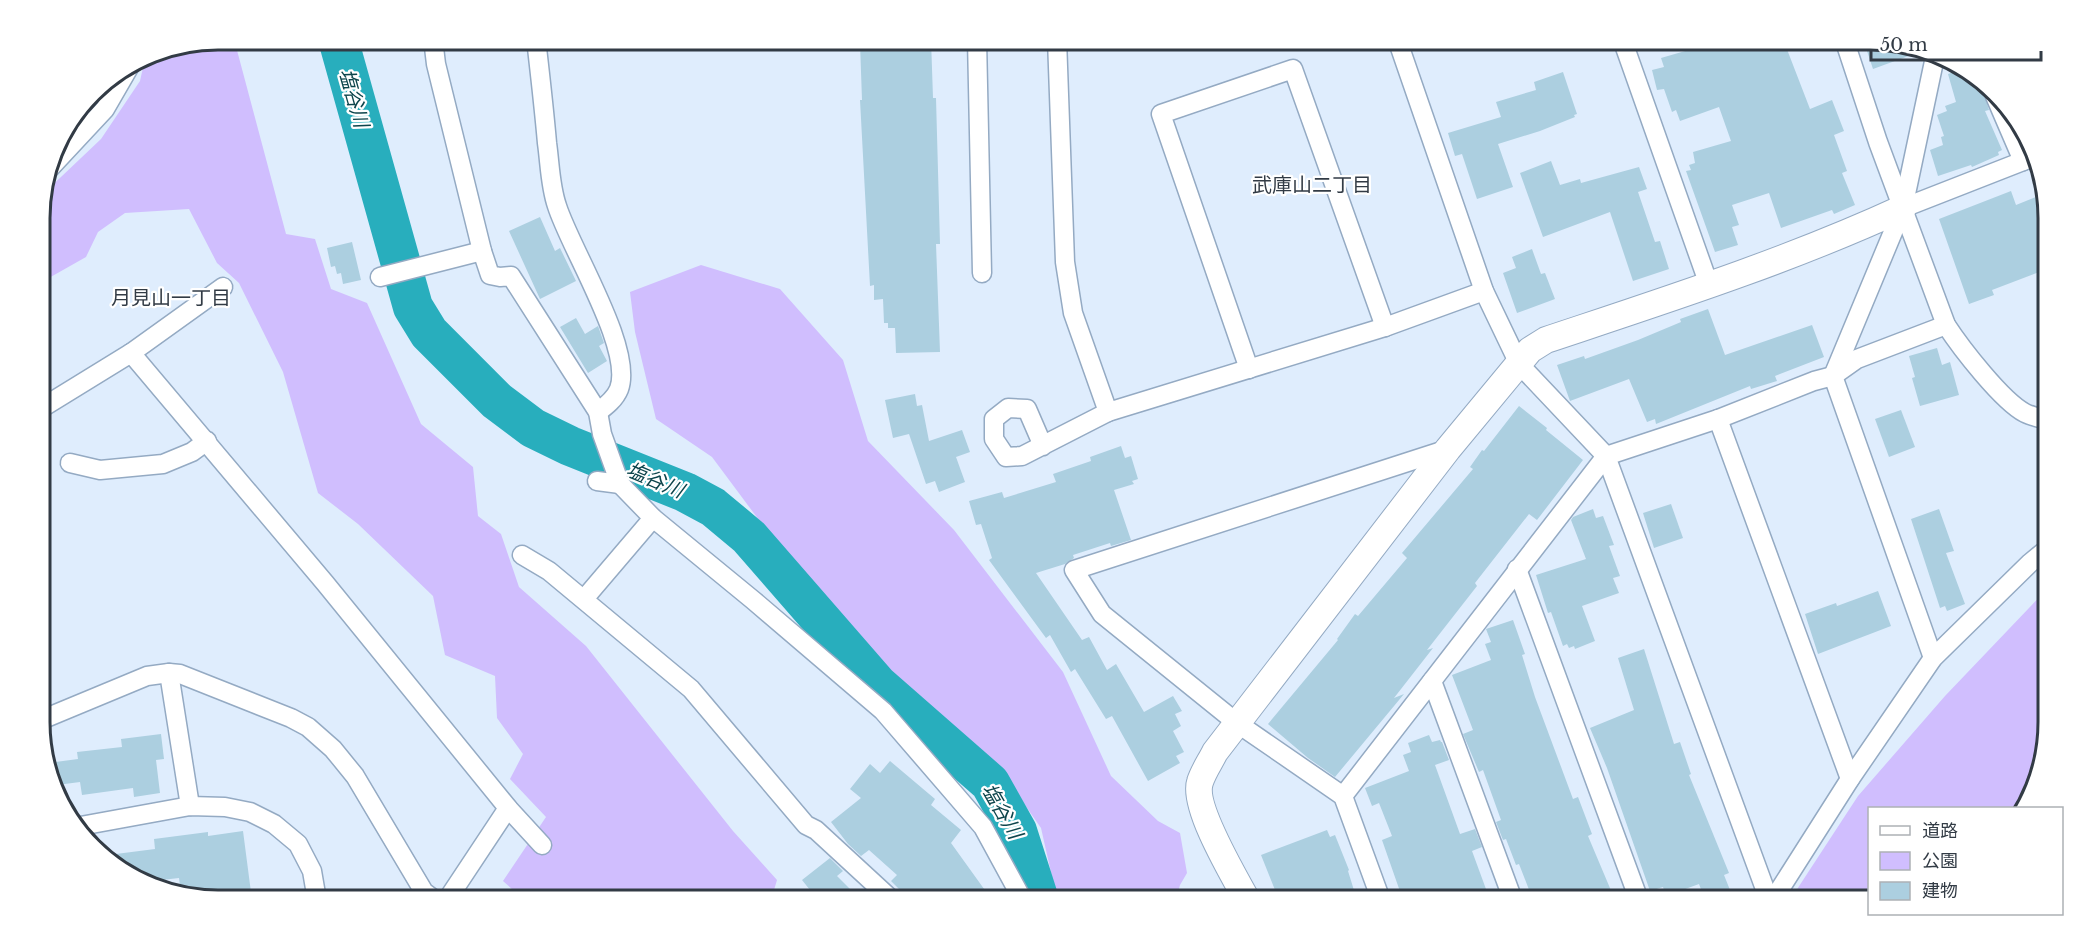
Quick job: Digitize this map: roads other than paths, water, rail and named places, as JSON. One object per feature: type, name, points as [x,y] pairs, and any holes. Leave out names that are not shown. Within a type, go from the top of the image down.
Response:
[{"type":"street","points":[[435,50],[436,64],[490,275],[510,276],[598,412],[602,434],[620,484],[653,518],[883,711],[983,827],[1017,890]]},
{"type":"street","points":[[537,50],[550,171],[557,206],[600,302],[617,346],[620,363],[622,377],[619,390],[610,403],[598,412]]},
{"type":"street","points":[[976,50],[982,273]]},
{"type":"street","points":[[1057,50],[1065,262],[1073,313],[1108,412]]},
{"type":"street","points":[[1401,50],[1484,291],[1519,364],[1606,456],[1767,889]]},
{"type":"street","points":[[1626,50],[1709,285]]},
{"type":"street","points":[[1848,50],[1946,325],[2006,398],[2025,413],[2038,417]]},
{"type":"street","points":[[1933,658],[1833,376],[1903,208],[1934,62]]},
{"type":"street","points":[[1249,369],[1161,114],[1293,69],[1385,327]]},
{"type":"street","points":[[61,156],[105,109],[122,79]]},
{"type":"street","points":[[1242,889],[1215,838],[1200,802],[1199,784],[1215,752],[1448,449],[1530,350],[1546,340],[1709,285],[1863,227],[1903,208],[2027,159],[2011,128]]},
{"type":"street","points":[[380,277],[482,251]]},
{"type":"street","points":[[50,403],[131,353],[223,287]]},
{"type":"street","points":[[1042,446],[1108,412],[1385,327],[1484,291]]},
{"type":"street","points":[[1343,796],[1606,456],[1718,419],[1814,381],[1833,376],[1857,359],[1946,325]]},
{"type":"street","points":[[131,353],[325,583],[508,808],[542,845]]},
{"type":"street","points":[[1718,419],[1850,779]]},
{"type":"street","points":[[70,463],[100,470],[163,464],[192,452],[207,441]]},
{"type":"street","points":[[1377,889],[1343,796],[1237,723],[1102,614],[1074,570],[1448,449]]},
{"type":"street","points":[[597,481],[620,484]]},
{"type":"street","points":[[584,599],[653,518]]},
{"type":"street","points":[[522,555],[549,571],[691,689],[806,825],[816,830],[881,890]]},
{"type":"street","points":[[1778,889],[1933,658],[2038,557]]},
{"type":"street","points":[[1517,569],[1635,889]]},
{"type":"street","points":[[169,673],[190,806]]},
{"type":"street","points":[[50,716],[147,676],[169,673],[180,674],[267,707],[308,727],[333,749],[355,776],[423,890]]},
{"type":"street","points":[[1432,681],[1509,889]]},
{"type":"street","points":[[85,825],[190,806],[225,807],[250,812],[274,824],[297,844],[312,871],[315,890]]},
{"type":"street","points":[[454,890],[508,808]]},
{"type":"waterway","name":"塩谷川","points":[[341,50],[413,307],[429,333],[497,401],[533,428],[570,446],[685,492],[713,507],[749,537],[877,684],[990,783],[1017,831],[1036,890]]},
{"type":"district","name":"武庫山二丁目","points":[[1312,185]]},
{"type":"district","name":"月見山一丁目","points":[[171,298]]}]
